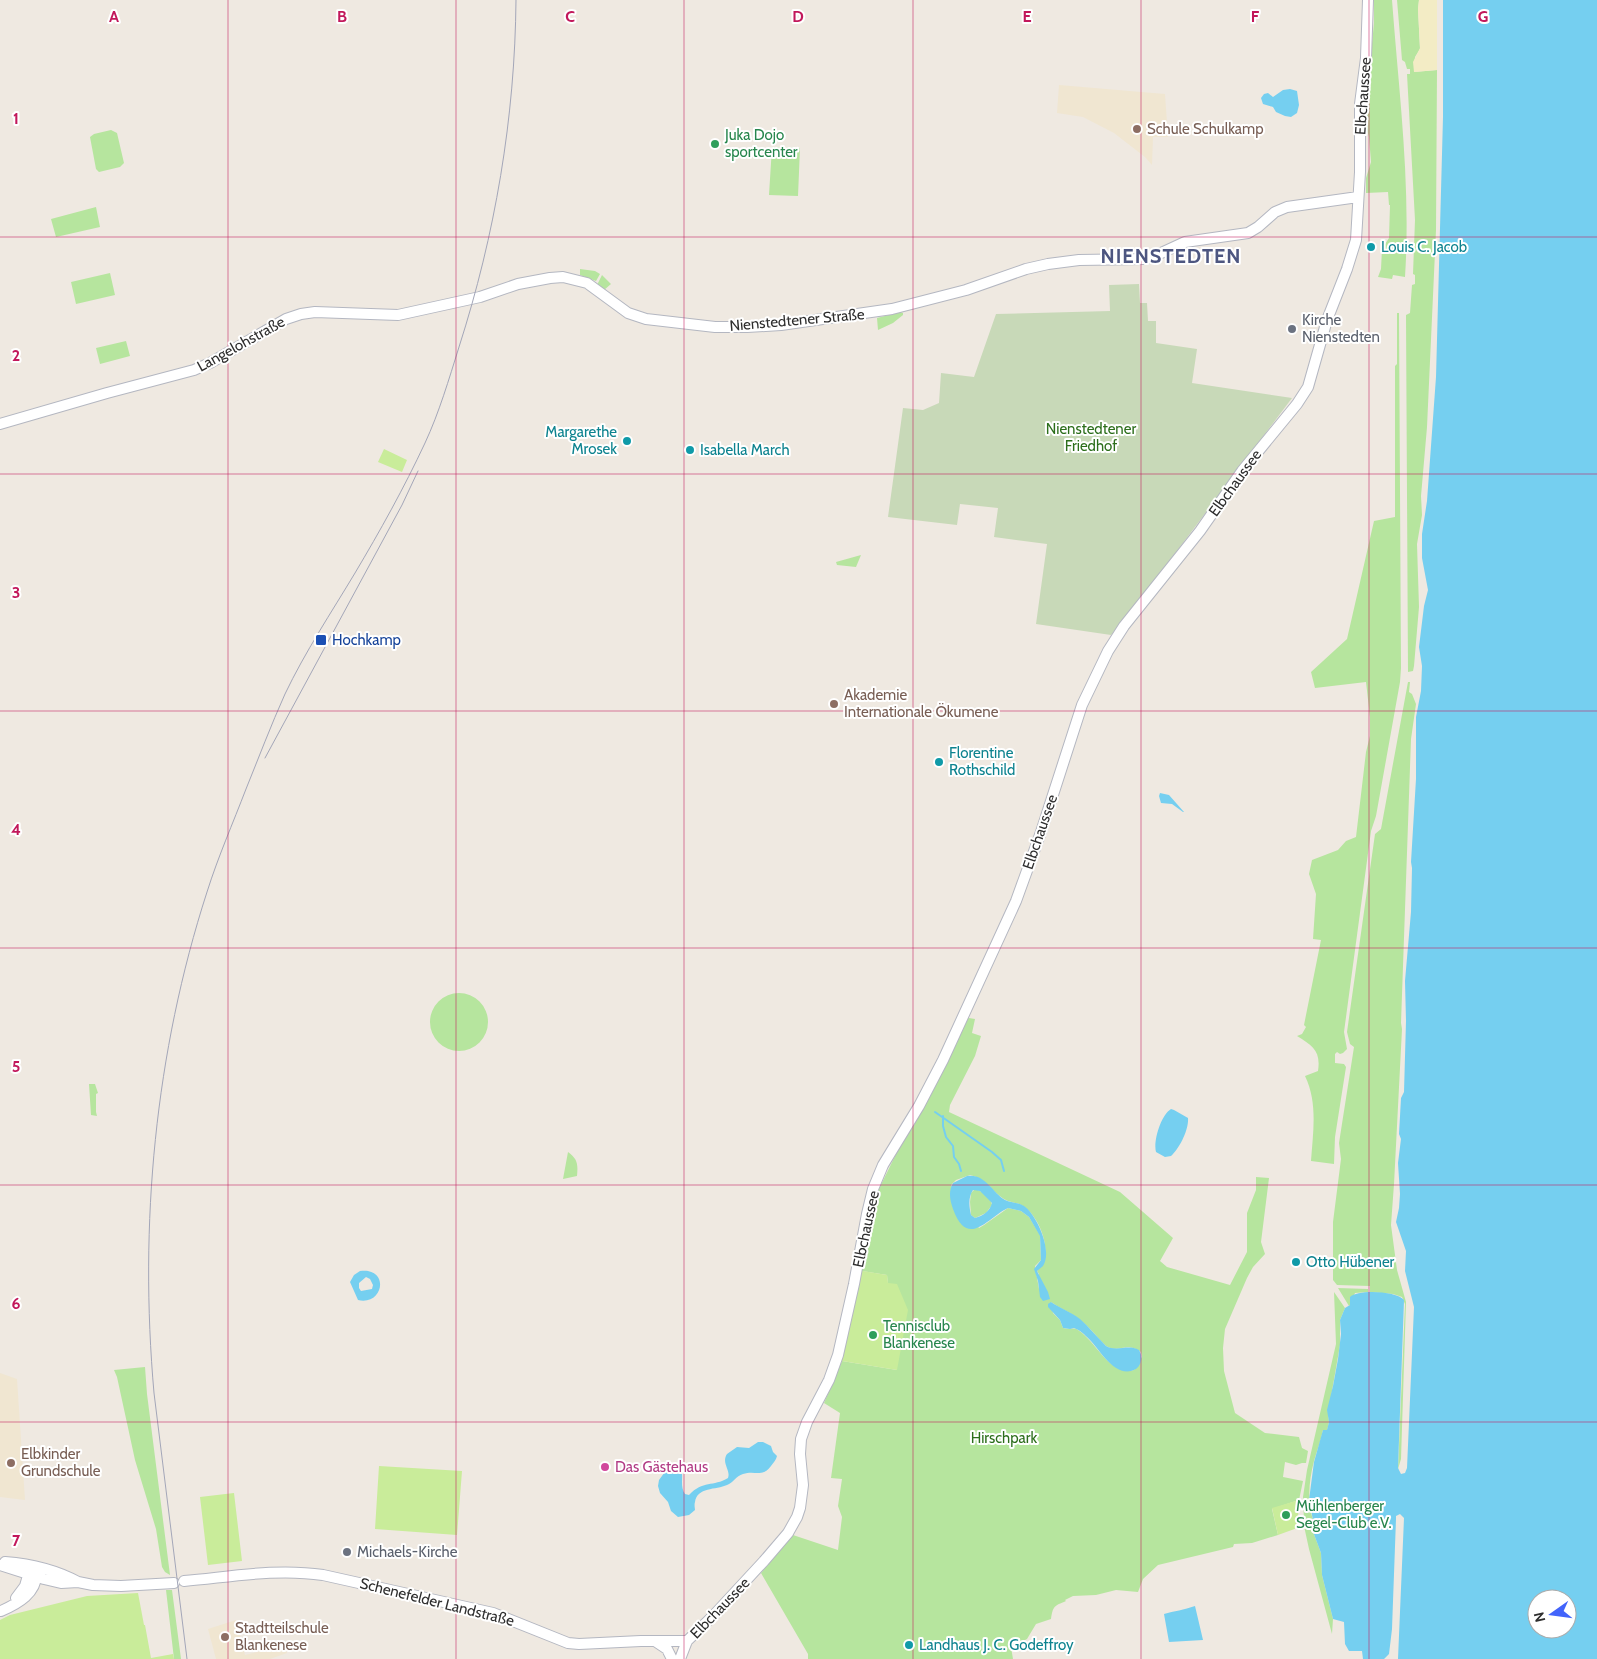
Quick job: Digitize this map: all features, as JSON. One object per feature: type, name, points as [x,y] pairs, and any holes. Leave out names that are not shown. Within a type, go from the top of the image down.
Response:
[{"type":"main road","name":"Elbchaussee","points":[[680,1659],[687,1641],[771,1554],[788,1533],[797,1517],[803,1485],[800,1454],[801,1439],[807,1422],[829,1380],[838,1356],[869,1202],[877,1178],[919,1106],[943,1060],[1016,901],[1041,832],[1079,711],[1094,677],[1124,626],[1200,531],[1242,471],[1297,404],[1306,390],[1331,308],[1355,245],[1360,172],[1360,104],[1366,58],[1368,0]]},
{"type":"main road","name":"Nienstedtener Straße","points":[[486,296],[518,284],[563,277],[594,287],[621,308],[636,316],[703,326],[747,328],[881,312],[966,290],[1026,269],[1079,260],[1144,259],[1160,254],[1178,244],[1248,233],[1275,212],[1287,206],[1358,197]]},
{"type":"main road","name":"Langelohstraße","points":[[0,424],[194,370],[210,363],[286,319],[301,314],[315,312],[393,316],[486,296]]},
{"type":"main road","points":[[0,1561],[32,1572]]},
{"type":"main road","points":[[0,1566],[32,1572]]},
{"type":"main road","name":"Schenefelder Landstraße","points":[[32,1572],[62,1583],[78,1582],[93,1585],[122,1586],[275,1572],[303,1572],[493,1614],[568,1642],[579,1644],[687,1641]]},
{"type":"main road","points":[[0,1612],[16,1604],[26,1596],[32,1588],[32,1572]]},
{"type":"main road","points":[[654,1641],[667,1649],[672,1659]]},
{"type":"shaded area","name":"Schule Schulkamp","points":[[1059,85],[1165,94],[1168,137],[1153,137],[1152,165],[1145,157],[1114,133],[1083,117],[1057,113]]},
{"type":"shaded area","name":"Elbkinder Grundschule","points":[[0,1373],[17,1379],[25,1500],[0,1497]]},
{"type":"shaded area","name":"Stadtteilschule Blankenese","points":[[236,1620],[245,1655],[285,1645],[287,1653],[270,1659],[216,1659],[208,1629]]},
{"type":"green space","points":[[1374,0],[1392,0],[1403,139],[1406,208],[1405,277],[1393,275],[1392,279],[1378,277],[1381,269],[1382,249],[1389,238],[1390,205],[1388,192],[1366,193],[1366,178],[1371,162],[1369,137],[1365,123],[1374,23]]},
{"type":"green space","points":[[1397,0],[1419,0],[1420,49],[1415,57],[1414,72],[1437,70],[1436,230],[1427,427],[1421,496],[1422,515],[1417,544],[1419,607],[1414,666],[1413,671],[1408,672],[1406,315],[1410,313],[1412,285],[1415,284],[1415,275],[1413,274],[1415,220],[1407,74],[1410,74],[1410,69],[1407,69],[1405,62],[1402,60]]},
{"type":"green space","points":[[111,130],[117,133],[124,163],[120,167],[99,172],[96,169],[90,137],[94,134]]},
{"type":"green space","points":[[772,147],[800,148],[798,196],[769,195]]},
{"type":"green space","points":[[96,207],[100,227],[56,237],[51,219]]},
{"type":"green space","points":[[580,269],[595,271],[600,274],[596,281],[580,275]]},
{"type":"green space","points":[[110,273],[115,295],[76,304],[71,282]]},
{"type":"green space","points":[[602,275],[611,284],[604,290],[597,285]]},
{"type":"green space","name":"Nienstedtener Friedhof","points":[[1139,284],[1140,303],[1147,303],[1148,321],[1156,321],[1156,343],[1197,349],[1192,383],[1292,398],[1146,592],[1111,635],[1036,624],[1047,544],[994,537],[998,508],[960,504],[957,525],[888,517],[903,408],[923,410],[939,403],[941,373],[974,377],[996,314],[1110,311],[1109,285]]},
{"type":"green space","points":[[900,312],[903,315],[893,323],[878,330],[877,318]]},
{"type":"green space","points":[[1397,313],[1399,313],[1400,682],[1376,816],[1371,831],[1344,1032],[1347,1049],[1343,1053],[1337,1052],[1335,1054],[1335,1063],[1344,1064],[1346,1067],[1335,1137],[1334,1164],[1311,1161],[1313,1107],[1312,1097],[1305,1076],[1318,1071],[1319,1064],[1315,1050],[1297,1036],[1302,1034],[1306,1027],[1304,1025],[1321,940],[1313,939],[1316,894],[1309,874],[1312,860],[1338,850],[1346,841],[1356,837],[1366,752],[1370,736],[1370,717],[1366,682],[1315,688],[1311,672],[1347,639],[1374,521],[1395,517]]},
{"type":"green space","points":[[126,341],[130,356],[100,364],[96,348]]},
{"type":"green space","points":[[384,449],[407,460],[402,472],[378,462]]},
{"type":"green space","points":[[861,555],[856,567],[837,565],[836,562]]},
{"type":"green space","points":[[1408,682],[1410,682],[1409,692],[1412,694],[1416,704],[1411,739],[1402,1029],[1391,1225],[1397,1270],[1406,1302],[1401,1459],[1398,1469],[1405,1304],[1402,1297],[1393,1294],[1370,1292],[1370,1286],[1337,1285],[1333,1280],[1333,1222],[1341,1159],[1339,1143],[1354,1047],[1350,1044],[1347,1032],[1375,834],[1381,829]]},
{"type":"green space","points":[[459,993],[470,995],[483,1006],[488,1022],[486,1033],[475,1046],[459,1051],[448,1049],[435,1038],[430,1022],[432,1011],[443,998]]},
{"type":"green space","name":"Hirschpark","points":[[963,1017],[975,1019],[972,1033],[981,1036],[975,1056],[950,1105],[949,1112],[1120,1192],[1173,1238],[1160,1261],[1167,1267],[1230,1285],[1247,1252],[1247,1213],[1256,1190],[1256,1177],[1269,1178],[1261,1242],[1265,1254],[1253,1267],[1247,1278],[1225,1329],[1223,1348],[1224,1371],[1235,1413],[1265,1433],[1299,1437],[1302,1448],[1308,1451],[1306,1463],[1296,1465],[1285,1462],[1283,1477],[1303,1481],[1299,1500],[1272,1509],[1278,1535],[1252,1543],[1234,1544],[1233,1547],[1158,1565],[1143,1579],[1138,1592],[1116,1590],[1096,1595],[1073,1596],[1055,1607],[1052,1611],[1051,1619],[1036,1624],[1027,1639],[1011,1647],[1013,1659],[808,1659],[808,1654],[761,1573],[793,1535],[838,1550],[842,1517],[838,1506],[842,1479],[831,1478],[840,1413],[824,1403],[842,1361],[897,1370],[887,1275],[862,1271],[875,1197]],"holes":[[[970,1175],[985,1182],[1004,1199],[1023,1206],[1033,1215],[1045,1243],[1044,1259],[1037,1271],[1039,1274],[1039,1289],[1035,1266],[1041,1260],[1040,1235],[1029,1217],[1021,1211],[1008,1208],[979,1228],[951,1185],[956,1180]],[[1051,1302],[1080,1320],[1106,1346],[1115,1349],[1127,1347],[1141,1352],[1142,1357],[1134,1370],[1117,1368],[1103,1356],[1085,1335],[1075,1329],[1063,1328],[1060,1320],[1053,1313]]]},
{"type":"green space","points":[[89,1084],[95,1084],[98,1093],[96,1094],[97,1116],[91,1115]]},
{"type":"green space","points":[[568,1152],[577,1163],[577,1176],[563,1179]]},
{"type":"green space","points":[[975,1189],[986,1195],[992,1205],[986,1213],[975,1218],[971,1215],[970,1202],[971,1193]]},
{"type":"green space","name":"Tennisclub Blankenese","points":[[857,1270],[887,1275],[888,1283],[897,1284],[908,1310],[897,1370],[836,1360]]},
{"type":"green space","points":[[1338,1288],[1368,1289],[1368,1292],[1355,1293],[1349,1306]]},
{"type":"green space","points":[[1334,1292],[1345,1308],[1340,1320],[1340,1345],[1328,1414],[1329,1422],[1327,1431],[1323,1430],[1311,1476],[1309,1498],[1313,1520],[1304,1521],[1303,1497],[1307,1470],[1336,1344]]},
{"type":"green space","points":[[145,1367],[170,1575],[162,1567],[156,1529],[135,1460],[114,1370]]},
{"type":"green space","points":[[379,1466],[462,1471],[457,1535],[375,1529]]},
{"type":"green space","points":[[234,1493],[242,1561],[208,1565],[200,1497]]},
{"type":"green space","name":"Mühlenberger Segel-Club e.V.","points":[[1299,1500],[1298,1518],[1300,1527],[1278,1535],[1272,1508]]},
{"type":"green space","points":[[1313,1524],[1312,1529],[1321,1553],[1322,1575],[1333,1619],[1332,1634],[1304,1526]]},
{"type":"green space","points":[[166,1590],[172,1590],[181,1659],[174,1659]]},
{"type":"green space","points":[[138,1593],[151,1658],[173,1654],[174,1659],[0,1659],[0,1620],[10,1615],[87,1596]]},
{"type":"sand","points":[[1419,0],[1437,0],[1437,70],[1414,72],[1413,62],[1420,48]]},
{"type":"water","points":[[1443,0],[1597,0],[1597,1659],[1398,1659],[1404,1518],[1400,1514],[1396,1516],[1392,1629],[1389,1654],[1384,1659],[1363,1659],[1362,1651],[1349,1651],[1345,1644],[1344,1622],[1333,1619],[1322,1575],[1321,1553],[1312,1529],[1313,1520],[1309,1500],[1314,1462],[1323,1430],[1327,1430],[1329,1422],[1327,1410],[1338,1359],[1341,1334],[1340,1320],[1345,1308],[1350,1305],[1350,1297],[1354,1294],[1369,1292],[1386,1293],[1404,1300],[1398,1468],[1401,1474],[1405,1473],[1407,1468],[1414,1307],[1405,1271],[1406,1251],[1396,1222],[1400,1194],[1398,1163],[1401,1139],[1399,1134],[1401,1098],[1404,1092],[1405,981],[1411,912],[1411,862],[1416,779],[1416,717],[1421,691],[1422,666],[1419,647],[1428,590],[1422,558],[1422,534],[1427,501],[1436,377],[1443,117]]},
{"type":"water","points":[[1283,90],[1297,91],[1299,105],[1297,113],[1291,117],[1276,112],[1273,107],[1263,104],[1261,98],[1264,94],[1268,93],[1273,97]]},
{"type":"water","points":[[1160,793],[1169,795],[1184,812],[1172,804],[1161,803]]},
{"type":"water","points":[[1171,1109],[1188,1118],[1188,1123],[1183,1139],[1177,1149],[1171,1156],[1165,1157],[1156,1152],[1155,1147],[1161,1122]]},
{"type":"water","points":[[967,1176],[979,1177],[1000,1197],[1022,1205],[1029,1211],[1038,1225],[1045,1243],[1046,1259],[1043,1266],[1037,1271],[1050,1299],[1043,1301],[1040,1297],[1034,1269],[1041,1260],[1040,1236],[1029,1217],[1021,1211],[1008,1208],[979,1227],[972,1229],[965,1227],[959,1221],[951,1202],[950,1193],[953,1183]],"holes":[[[973,1190],[980,1191],[992,1203],[986,1213],[975,1218],[971,1215],[969,1205],[971,1193]]]},
{"type":"water","points":[[360,1271],[370,1271],[376,1275],[380,1286],[378,1292],[367,1300],[358,1300],[350,1282],[354,1275]],"holes":[[[366,1277],[370,1279],[373,1285],[372,1289],[361,1291],[359,1283]]]},
{"type":"water","points":[[1051,1302],[1080,1319],[1106,1346],[1110,1348],[1135,1348],[1139,1350],[1141,1359],[1138,1367],[1132,1371],[1124,1371],[1113,1366],[1082,1333],[1074,1328],[1063,1328],[1060,1320],[1048,1307],[1048,1304]]},
{"type":"water","points":[[758,1442],[771,1446],[777,1456],[768,1470],[761,1473],[743,1474],[723,1487],[703,1491],[696,1497],[695,1510],[689,1515],[678,1517],[671,1511],[658,1486],[659,1480],[670,1465],[677,1463],[680,1466],[683,1490],[685,1494],[689,1495],[699,1487],[728,1478],[729,1475],[725,1463],[727,1454],[737,1447],[749,1448]]},
{"type":"water","points":[[1195,1606],[1203,1640],[1169,1642],[1164,1614]]},
{"type":"waterway","points":[[935,1112],[992,1152],[1001,1160],[1004,1171]]},
{"type":"waterway","points":[[943,1116],[946,1137],[953,1146],[954,1157],[961,1171]]},
{"type":"tram line","points":[[187,1659],[154,1393],[150,1330],[150,1203],[163,1077],[175,1014],[189,953],[211,879],[285,694],[318,633],[383,525],[435,420],[472,305],[493,219],[501,176],[512,88],[516,0]]},
{"type":"tram line","points":[[265,758],[402,505],[418,471]]},
{"type":"place","name":"Schule Schulkamp","points":[[1137,129]]},
{"type":"place","name":"Juka Dojo sportcenter","points":[[715,144]]},
{"type":"place","name":"Louis C. Jacob","points":[[1371,247]]},
{"type":"place","name":"Kirche Nienstedten","points":[[1292,329]]},
{"type":"place","name":"Margarethe Mrosek","points":[[627,441]]},
{"type":"place","name":"Isabella March","points":[[690,450]]},
{"type":"place","name":"Hochkamp","points":[[321,640]]},
{"type":"place","name":"Akademie Internationale Ökumene","points":[[834,704]]},
{"type":"place","name":"Florentine Rothschild","points":[[939,762]]},
{"type":"place","name":"Otto Hübener","points":[[1296,1262]]},
{"type":"place","name":"Tennisclub Blankenese","points":[[873,1335]]},
{"type":"place","name":"Elbkinder Grundschule","points":[[11,1463]]},
{"type":"place","name":"Das Gästehaus","points":[[605,1467]]},
{"type":"place","name":"Mühlenberger Segel-Club e.V.","points":[[1286,1515]]},
{"type":"place","name":"Michaels-Kirche","points":[[347,1552]]},
{"type":"place","name":"Stadtteilschule Blankenese","points":[[225,1637]]},
{"type":"place","name":"Landhaus J. C. Godeffroy","points":[[909,1645]]},
{"type":"district","name":"NIENSTEDTEN","points":[[1171,256]]}]
